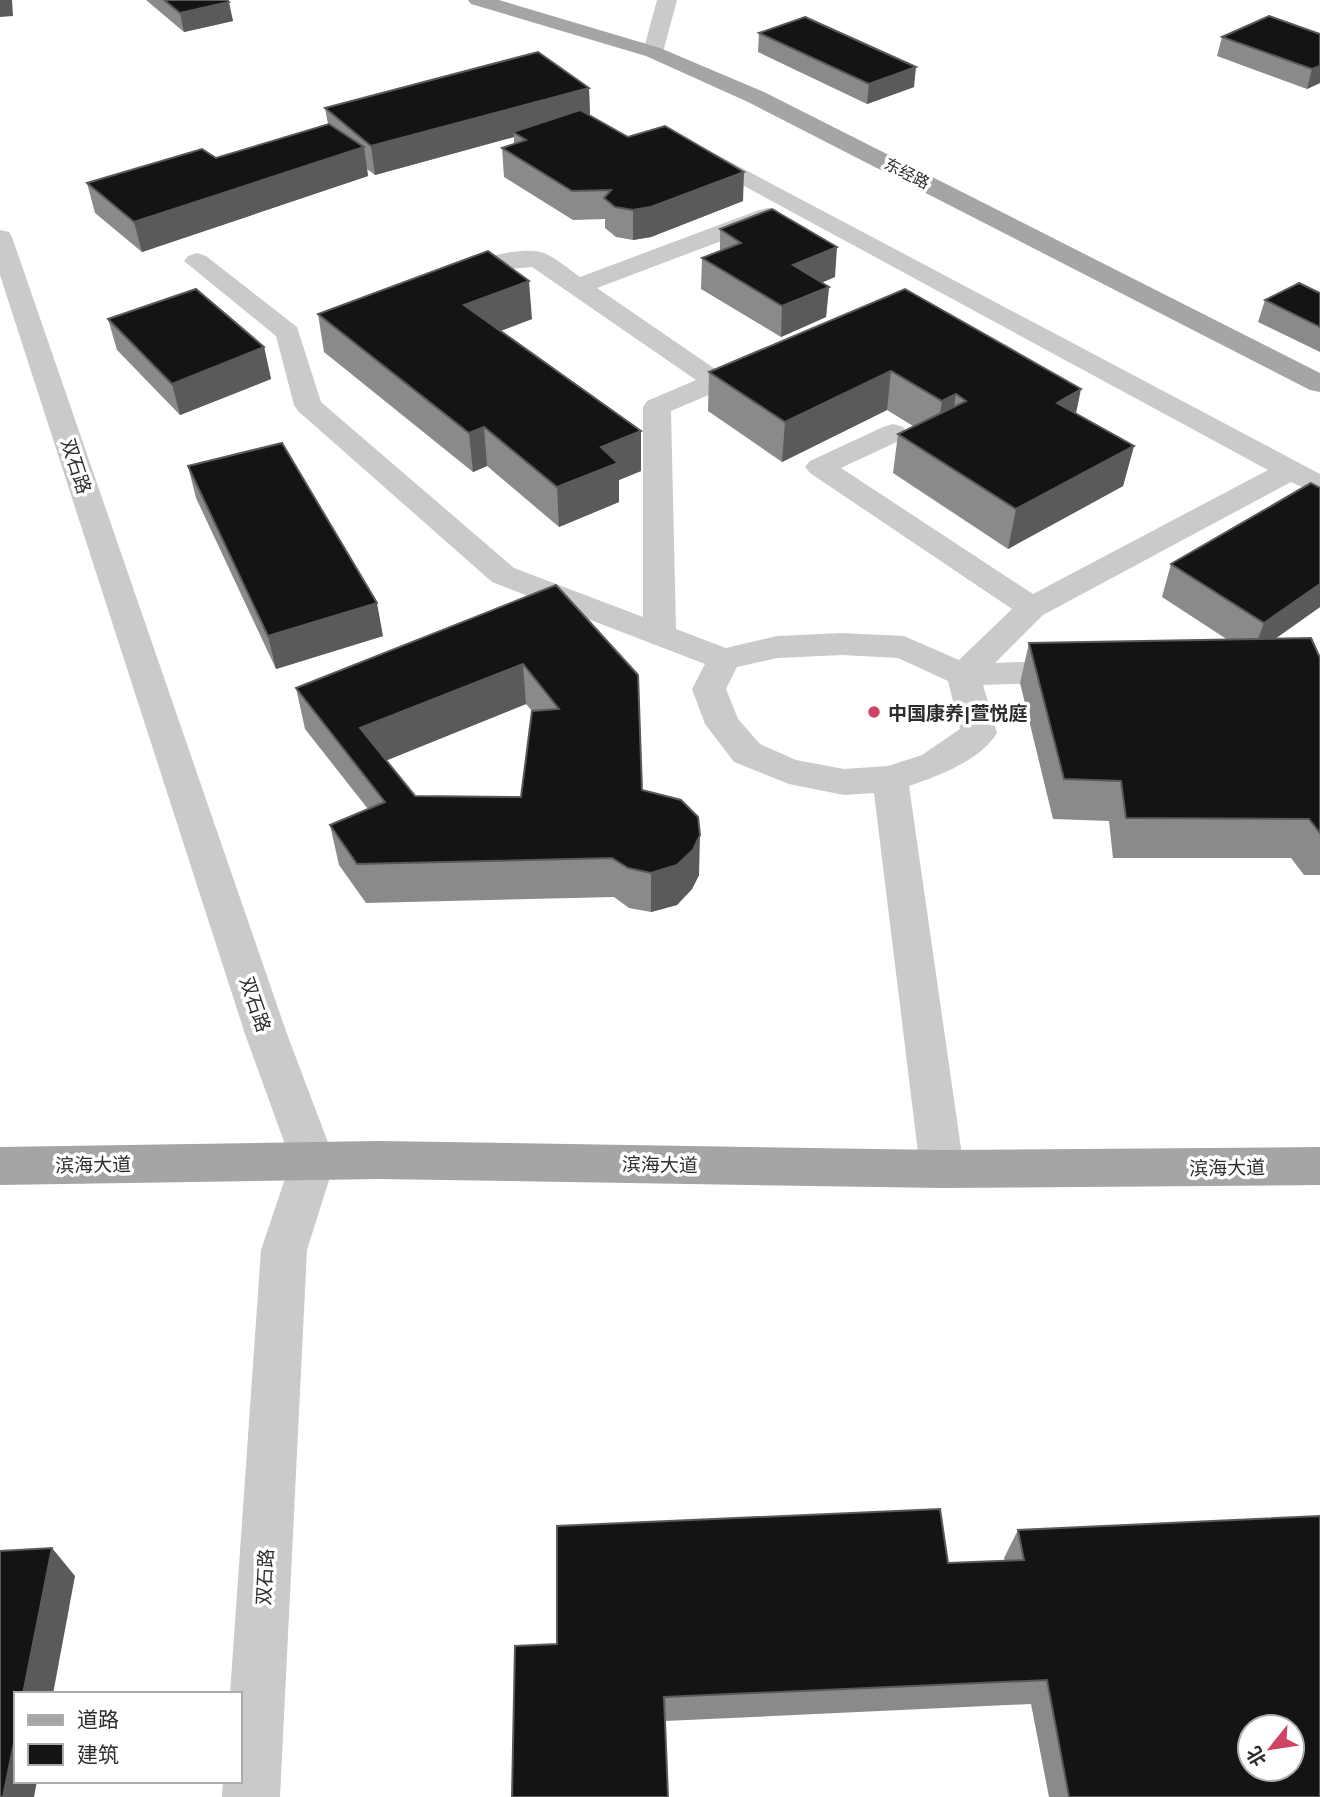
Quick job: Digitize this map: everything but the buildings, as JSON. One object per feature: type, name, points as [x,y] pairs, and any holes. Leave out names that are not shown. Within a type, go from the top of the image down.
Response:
[{"type":"main road","name":"东经路","points":[[478,0],[653,52],[756,97],[1320,384]]},
{"type":"main road","name":"滨海大道","points":[[0,1166],[377,1160],[942,1169],[1320,1166]]},
{"type":"street","points":[[653,52],[667,0]]},
{"type":"street","points":[[706,156],[798,204],[931,290],[1320,486]]},
{"type":"street","points":[[577,287],[798,204]]},
{"type":"street","name":"双石路","points":[[0,237],[262,1021],[313,1161],[284,1250],[251,1797]]},
{"type":"street","points":[[428,285],[492,263],[537,259],[716,382]]},
{"type":"street","points":[[197,261],[301,329],[309,405],[503,575],[723,659],[777,647],[842,643],[904,647],[963,675],[1100,670]]},
{"type":"street","points":[[660,634],[657,407],[779,355]]},
{"type":"street","points":[[893,433],[820,467],[1032,608]]},
{"type":"street","points":[[963,675],[1032,608],[1291,470]]},
{"type":"street","points":[[723,659],[709,689],[722,724],[747,753],[789,771],[845,782],[890,779],[935,764],[979,733],[963,675]]},
{"type":"street","points":[[890,779],[942,1169]]},
{"type":"place","name":"中国康养|萱悦庭","points":[[874,712]]}]
